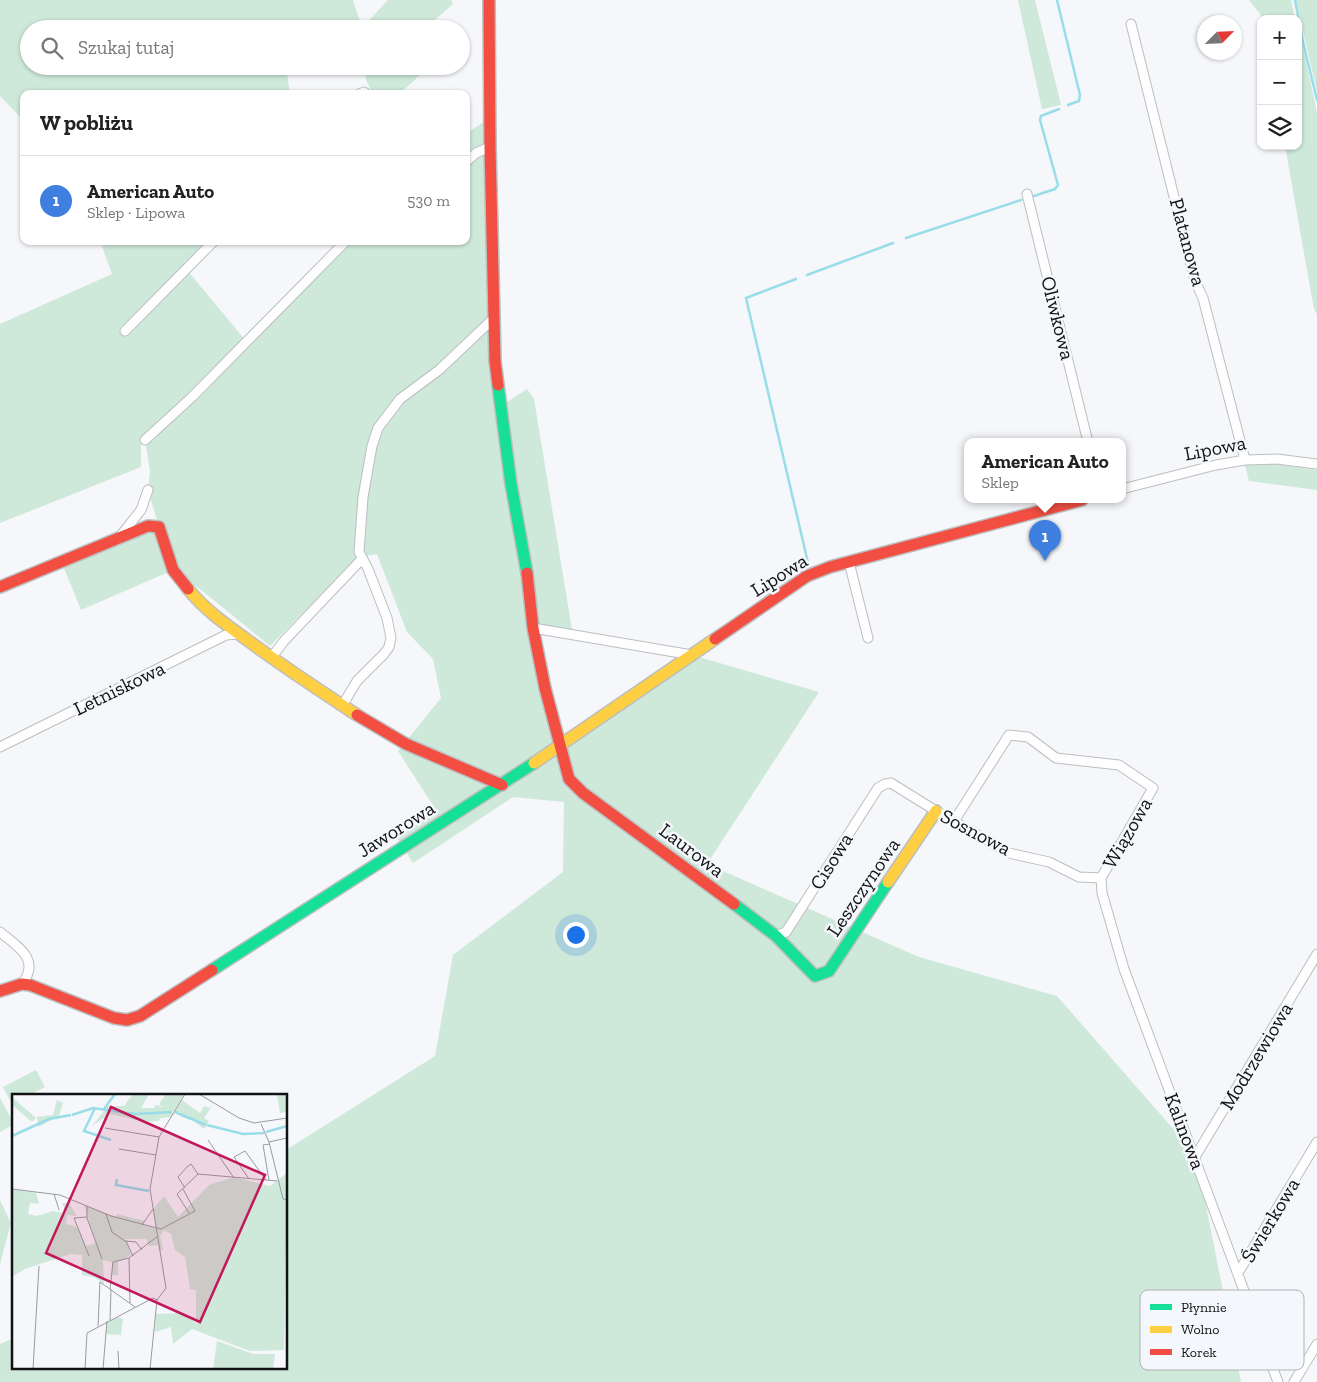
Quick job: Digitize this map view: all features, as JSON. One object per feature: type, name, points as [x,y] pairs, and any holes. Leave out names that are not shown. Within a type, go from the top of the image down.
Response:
[{"type":"street","name":"Laurowa","points":[[489,0],[495,361],[511,484],[526,560],[533,628],[569,778],[583,794],[776,936],[815,976]]},
{"type":"street","name":"Platanowa","points":[[1131,24],[1195,281],[1203,298],[1245,460]]},
{"type":"street","points":[[470,158],[476,153],[490,147]]},
{"type":"street","name":"Oliwkowa","points":[[1028,194],[1087,438]]},
{"type":"street","points":[[125,331],[210,245]]},
{"type":"street","points":[[145,440],[192,397],[342,245]]},
{"type":"street","points":[[342,706],[357,681],[384,654],[389,647],[391,638],[387,618],[368,569],[359,552],[363,497],[372,446],[378,428],[400,399],[440,370],[494,318]]},
{"type":"street","name":"Lipowa","points":[[1126,488],[1216,465],[1245,460],[1278,459],[1317,464]]},
{"type":"street","points":[[117,539],[138,514],[148,490]]},
{"type":"street","name":"Lipowa","points":[[692,655],[807,576],[830,567],[1071,503]]},
{"type":"street","points":[[0,587],[148,526],[159,527],[173,570],[199,603],[271,658],[342,706],[406,744],[502,784]]},
{"type":"street","points":[[271,658],[284,641],[362,559]]},
{"type":"street","points":[[849,562],[868,638]]},
{"type":"street","points":[[533,628],[692,655]]},
{"type":"street","name":"Letniskowa","points":[[0,747],[226,635],[239,634]]},
{"type":"street","name":"Jaworowa","points":[[22,984],[38,988],[114,1018],[127,1020],[140,1016],[502,784],[692,655]]},
{"type":"street","name":"Wiązowa","points":[[954,821],[1009,735],[1028,737],[1056,758],[1119,765],[1153,788],[1100,878]]},
{"type":"street","name":"Sosnowa","points":[[885,784],[891,783],[1009,853],[1049,862],[1079,877],[1100,878]]},
{"type":"street","name":"Cisowa","points":[[776,936],[786,932],[878,788],[885,784]]},
{"type":"street","name":"Leszczynowa","points":[[815,976],[829,971],[936,811]]},
{"type":"street","name":"Kalinowa","points":[[1100,878],[1102,893],[1124,969],[1244,1290]]},
{"type":"street","points":[[0,932],[23,952],[29,963],[29,972],[22,984],[0,991]]},
{"type":"street","name":"Modrzewiowa","points":[[1195,1157],[1317,954]]},
{"type":"street","name":"Świerkowa","points":[[1238,1273],[1317,1142]]},
{"type":"street","points":[[1304,1365],[1317,1344]]},
{"type":"street","name":"Kalinowa","points":[[1274,1370],[1278,1382]]},
{"type":"street","points":[[1294,1382],[1301,1370]]},
{"type":"green space","points":[[0,0],[353,0],[359,20],[20,20],[20,75],[287,75],[289,90],[20,90],[20,117],[0,96]]},
{"type":"green space","points":[[388,0],[451,0],[453,4],[435,20],[369,20]]},
{"type":"green space","points":[[1018,0],[1035,0],[1061,105],[1042,109]]},
{"type":"green space","points":[[1249,0],[1291,0],[1294,15],[1261,15]]},
{"type":"green space","points":[[1296,0],[1317,0],[1317,92],[1302,26],[1302,15],[1299,15]]},
{"type":"green space","points":[[1302,42],[1317,113],[1317,314],[1314,309],[1286,150],[1302,150]]},
{"type":"green space","points":[[366,75],[420,75],[403,90],[371,90]]},
{"type":"green space","points":[[485,121],[501,406],[527,389],[534,399],[573,636],[533,629],[560,745],[692,655],[819,692],[707,864],[919,957],[1057,996],[1196,1155],[1223,1290],[1140,1290],[1140,1370],[1239,1370],[1241,1382],[0,1382],[0,1344],[12,1339],[12,1370],[288,1370],[288,1149],[435,1056],[453,955],[563,872],[564,802],[513,797],[413,863],[396,836],[436,810],[398,751],[441,698],[433,659],[407,632],[377,554],[357,558],[270,646],[205,593],[173,570],[81,610],[64,568],[159,527],[148,490],[150,471],[145,440],[141,439],[141,467],[0,523],[0,324],[112,274],[101,245],[209,245],[187,270],[246,341],[340,245],[470,245],[470,131]]},
{"type":"green space","points":[[1244,461],[1317,470],[1317,490],[1249,481]]},
{"type":"green space","points":[[36,1070],[45,1087],[32,1094],[12,1094],[12,1104],[3,1087]]},
{"type":"green space","points":[[0,1098],[12,1120],[12,1125],[0,1132]]},
{"type":"green space","points":[[0,1200],[11,1223],[0,1264]]},
{"type":"waterway","points":[[1057,0],[1080,95],[1079,101],[1068,105]]},
{"type":"waterway","points":[[1295,0],[1317,100]]},
{"type":"waterway","points":[[1034,196],[1055,189],[1058,185],[1040,120],[1041,116],[1059,109]]},
{"type":"waterway","points":[[906,238],[1021,200]]},
{"type":"waterway","points":[[807,275],[893,243]]},
{"type":"waterway","points":[[796,279],[746,298],[809,567]]},
{"type":"traffic: fast","points":[[498,385],[511,484],[527,573]]},
{"type":"traffic: fast","points":[[212,970],[534,763]]},
{"type":"traffic: fast","points":[[734,904],[776,936],[815,976],[829,971],[888,882]]},
{"type":"traffic: slow","points":[[188,589],[208,610],[230,628],[357,715]]},
{"type":"traffic: slow","points":[[534,763],[715,639]]},
{"type":"traffic: slow","points":[[888,882],[936,811]]},
{"type":"traffic: jam","points":[[489,0],[495,361],[498,385]]},
{"type":"traffic: jam","points":[[715,639],[807,576],[830,567],[1071,503]]},
{"type":"traffic: jam","points":[[0,587],[148,526],[159,527],[173,570],[188,589]]},
{"type":"traffic: jam","points":[[527,573],[533,628],[545,688],[569,779],[583,793],[734,904]]},
{"type":"traffic: jam","points":[[357,715],[406,744],[502,785]]},
{"type":"traffic: jam","points":[[0,991],[22,984],[30,985],[114,1018],[127,1020],[140,1016],[212,970]]},
{"type":"place","name":"American Auto","points":[[1045,561]]}]
